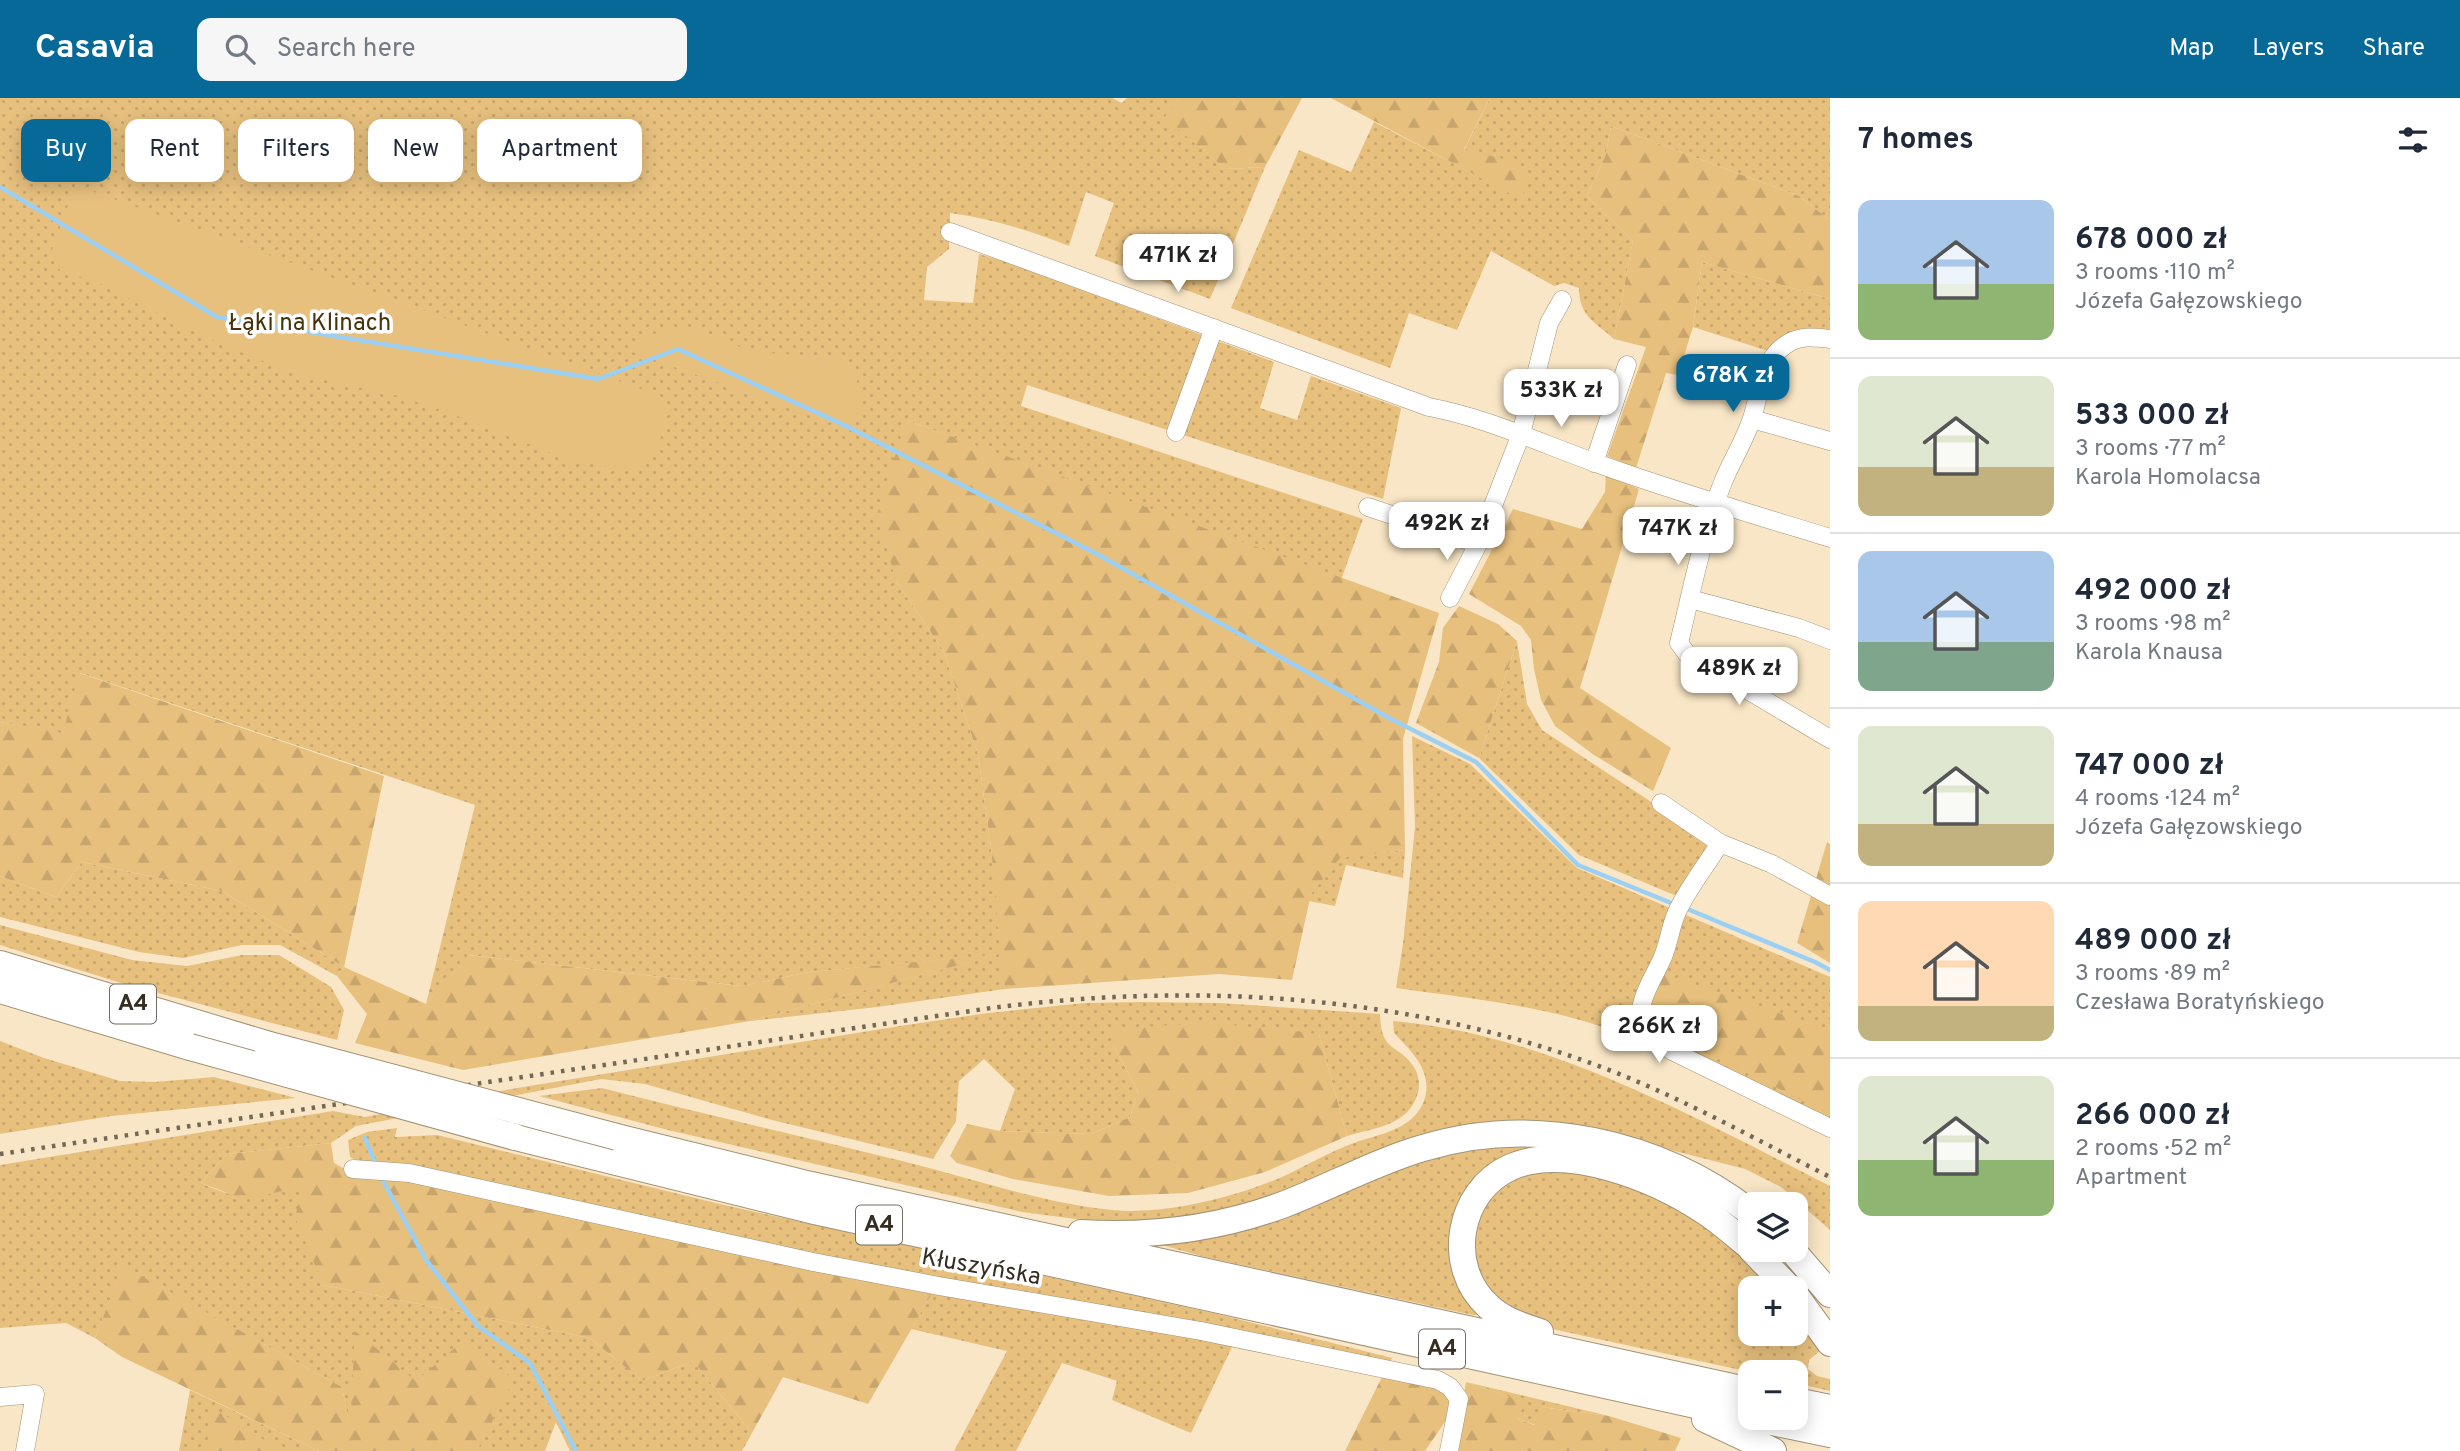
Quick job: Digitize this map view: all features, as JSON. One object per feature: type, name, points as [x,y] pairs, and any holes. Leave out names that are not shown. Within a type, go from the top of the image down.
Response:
[{"type":"highway","name":"A4","points":[[0,964],[266,1044],[617,1138],[811,1185],[1738,1388]]},
{"type":"highway","name":"A4","points":[[0,990],[190,1047],[515,1137],[810,1210],[1738,1414]]},
{"type":"highway","points":[[1006,1227],[1086,1233],[1138,1233],[1203,1226],[1262,1212],[1424,1147],[1480,1136],[1510,1134],[1572,1137],[1635,1151],[1695,1177],[1738,1204]]},
{"type":"highway","points":[[1627,1364],[1512,1322],[1479,1297],[1465,1270],[1461,1237],[1470,1209],[1486,1185],[1511,1167],[1529,1162],[1575,1160],[1601,1166],[1659,1187],[1704,1211],[1738,1238]]},
{"type":"highway","points":[[1764,1262],[1778,1276]]},
{"type":"highway","points":[[1802,1262],[1830,1294]]},
{"type":"highway","points":[[1808,1313],[1830,1343]]},
{"type":"highway","points":[[1639,1392],[1736,1432],[1773,1451]]},
{"type":"highway","points":[[1808,1403],[1830,1408]]},
{"type":"highway","name":"A4","points":[[1808,1429],[1830,1434]]},
{"type":"street","points":[[950,232],[1429,407],[1459,412],[1521,433],[1594,463],[1830,538]]},
{"type":"street","points":[[1450,598],[1478,544],[1521,433],[1549,323],[1562,300]]},
{"type":"street","points":[[1176,432],[1214,328]]},
{"type":"street","points":[[1830,339],[1799,337],[1783,346],[1770,361],[1759,389],[1752,419],[1716,503],[1679,643],[1687,654],[1830,739]]},
{"type":"street","points":[[1594,463],[1627,365]]},
{"type":"street","points":[[1752,419],[1830,441]]},
{"type":"street","points":[[1368,507],[1478,544]]},
{"type":"street","points":[[1690,599],[1787,625],[1830,640]]},
{"type":"street","points":[[1661,803],[1720,842],[1772,864],[1830,896]]},
{"type":"street","points":[[1720,842],[1684,897],[1671,926],[1668,944],[1641,1013],[1645,1027],[1655,1039],[1672,1051],[1830,1128]]},
{"type":"street","name":"Kłuszyńska","points":[[354,1169],[409,1173],[813,1262],[1201,1331],[1438,1380],[1450,1387],[1459,1399],[1449,1451]]},
{"type":"street","points":[[0,1397],[35,1394],[25,1451]]},
{"type":"green space","points":[[0,98],[1112,98],[1122,103],[1127,98],[1179,98],[1165,118],[1226,169],[1265,167],[1210,299],[1095,256],[1114,203],[1086,192],[1069,246],[1010,226],[950,213],[949,249],[927,267],[924,300],[973,303],[979,254],[1013,264],[1274,362],[1260,408],[1297,420],[1311,376],[1401,408],[1383,499],[1027,385],[1021,406],[1363,519],[1341,580],[906,420],[896,581],[943,650],[978,754],[991,847],[1005,989],[750,1021],[995,955],[809,972],[742,986],[469,955],[426,1004],[475,805],[80,673],[63,734],[0,722]]},
{"type":"green space","points":[[1179,98],[1302,98],[1265,167],[1226,169],[1164,118]]},
{"type":"green space","points":[[1331,98],[1490,98],[1464,149],[1511,161],[1526,180],[1522,200]]},
{"type":"green space","points":[[1490,98],[1830,98],[1830,220],[1799,196],[1611,126],[1606,154],[1587,196],[1633,241],[1614,339],[1585,312],[1579,288],[1564,283],[1554,286],[1491,251],[1457,330],[1409,313],[1390,368],[1231,308],[1299,150],[1351,172],[1374,122],[1522,199],[1464,150]]},
{"type":"green space","points":[[1611,126],[1799,196],[1830,220],[1830,299],[1702,262],[1693,327],[1678,375],[1666,373],[1636,468],[1607,456],[1646,347],[1614,339],[1633,241],[1587,196],[1606,154]]},
{"type":"green space","name":"Łąki na Klinach","points":[[75,185],[644,390],[665,409],[663,430],[657,446],[629,471],[569,460],[444,411],[391,394],[294,374],[207,338],[97,282],[60,271],[52,250]]},
{"type":"green space","points":[[1702,262],[1830,299],[1830,334],[1768,351],[1693,327]]},
{"type":"green space","points":[[669,328],[705,332],[742,348],[767,353],[831,357],[844,361],[856,377],[860,395],[860,421],[847,426],[827,422],[627,350],[632,343]]},
{"type":"green space","points":[[906,420],[1439,613],[1403,739],[1405,850],[1340,858],[1311,894],[1292,980],[1219,974],[1005,989],[991,847],[978,754],[943,650],[896,581],[877,515]]},
{"type":"green space","points":[[1606,474],[1639,489],[1580,688],[1671,748],[1653,791],[1594,755],[1555,726],[1541,700],[1531,640],[1521,626],[1469,594],[1513,509],[1582,529],[1605,492]]},
{"type":"green space","points":[[1459,606],[1498,624],[1517,641],[1479,758],[1416,723],[1439,662],[1443,628]]},
{"type":"green space","points":[[1517,641],[1527,704],[1542,730],[1712,842],[1679,897],[1579,855],[1479,758]]},
{"type":"green space","points":[[79,673],[384,776],[344,967],[222,891],[82,862],[56,897],[0,876],[0,722],[63,733]]},
{"type":"green space","points":[[1412,736],[1470,764],[1577,868],[1830,977],[1830,1125],[1682,1056],[1590,1023],[1518,1006],[1396,988],[1415,827]]},
{"type":"green space","points":[[1827,842],[1830,844],[1830,963],[1797,943]]},
{"type":"green space","points":[[1405,850],[1403,878],[1346,865],[1335,906],[1309,901],[1311,894],[1340,857]]},
{"type":"green space","points":[[82,862],[222,891],[344,967],[337,976],[280,945],[242,945],[183,958],[139,952],[0,917],[0,876],[56,897]]},
{"type":"green space","points":[[0,925],[132,960],[187,966],[242,955],[279,955],[331,987],[344,1010],[337,1040],[124,984],[0,945]]},
{"type":"green space","points":[[1000,954],[750,1021],[463,1070],[355,1043],[367,1014],[337,976],[344,967],[426,1004],[468,955],[741,986],[809,972]]},
{"type":"green space","points":[[1662,974],[1830,1030],[1830,1114],[1648,1024],[1648,1004]]},
{"type":"green space","points":[[1085,1003],[1220,1003],[1380,1014],[1383,1036],[1416,1070],[1419,1080],[1418,1093],[1413,1104],[1399,1119],[1347,1136],[1319,1034],[1113,1045],[1138,1091],[1130,1117],[1091,1134],[1000,1131],[1015,1089],[984,1059],[959,1081],[956,1121],[933,1159],[772,1120],[645,1084],[601,1079],[356,1126],[331,1143],[227,1154],[201,1183],[241,1196],[263,1195],[304,1185],[323,1285],[590,1338],[642,1381],[693,1361],[752,1433],[742,1451],[570,1451],[556,1422],[545,1451],[354,1451],[342,1387],[123,1267],[95,1338],[66,1323],[0,1328],[0,1165],[333,1111],[365,1117],[517,1088],[988,1013]]},
{"type":"green space","points":[[1393,1021],[1451,1029],[1508,1043],[1619,1082],[1830,1186],[1830,1230],[1808,1211],[1808,1192],[1787,1192],[1745,1169],[1604,1133],[1518,1125],[1227,1214],[1155,1223],[1091,1221],[1022,1212],[668,1130],[539,1096],[602,1088],[1060,1202],[1112,1210],[1154,1210],[1221,1198],[1263,1185],[1345,1147],[1404,1125],[1419,1111],[1424,1101],[1426,1081],[1420,1063],[1394,1033]]},
{"type":"green space","points":[[1214,1023],[1319,1034],[1347,1136],[1265,1172],[1188,1193],[1109,1196],[1013,1179],[957,1163],[950,1156],[967,1124],[1000,1131],[1091,1134],[1130,1117],[1138,1091],[1113,1045],[1114,1028]]},
{"type":"green space","points":[[0,1041],[44,1058],[120,1081],[155,1082],[214,1077],[296,1098],[111,1116],[0,1134]]},
{"type":"green space","points":[[397,1128],[395,1137],[437,1135],[720,1204],[1221,1315],[1392,1358],[1388,1366],[921,1277],[368,1167],[350,1157],[348,1140],[367,1132]]},
{"type":"green space","points":[[1530,1142],[1560,1144],[1619,1155],[1646,1164],[1725,1204],[1738,1213],[1738,1228],[1661,1180],[1588,1154],[1552,1150],[1519,1154],[1490,1169],[1465,1196],[1454,1230],[1453,1256],[1459,1280],[1479,1315],[1205,1257],[1162,1245],[1164,1241],[1198,1237],[1279,1217],[1429,1156],[1492,1145]]},
{"type":"green space","points":[[331,1143],[334,1163],[354,1174],[398,1176],[934,1290],[868,1404],[783,1377],[752,1433],[693,1361],[642,1381],[590,1338],[323,1285],[295,1217],[303,1186],[240,1198],[201,1183],[227,1154]]},
{"type":"green space","points":[[1529,1171],[1586,1173],[1637,1189],[1693,1216],[1738,1251],[1738,1262],[1749,1262],[1764,1276],[1738,1276],[1738,1346],[1808,1346],[1808,1328],[1823,1348],[1809,1360],[1808,1369],[1808,1360],[1738,1360],[1738,1369],[1521,1320],[1476,1276],[1473,1228],[1497,1187]]},
{"type":"green space","points":[[123,1266],[342,1387],[350,1428],[355,1331],[416,1381],[462,1342],[514,1379],[477,1451],[319,1451],[122,1357],[95,1338]]},
{"type":"green space","points":[[934,1290],[1233,1345],[1191,1433],[1112,1400],[1117,1381],[1062,1363],[1016,1451],[954,1451],[1007,1351],[911,1329]]},
{"type":"green space","points":[[1808,1369],[1817,1376],[1830,1379],[1830,1391],[1808,1386]]},
{"type":"green space","points":[[1383,1375],[1448,1391],[1453,1410],[1425,1451],[1345,1451]]},
{"type":"green space","points":[[1466,1382],[1609,1416],[1542,1407],[1535,1425],[1518,1419],[1524,1402]]},
{"type":"green space","points":[[1466,1382],[1525,1402],[1518,1419],[1534,1425],[1542,1407],[1609,1416],[1681,1438],[1675,1451],[1454,1451]]},
{"type":"green space","points":[[190,1390],[319,1451],[179,1451]]},
{"type":"green space","points":[[212,1407],[282,1451],[207,1451]]},
{"type":"waterway","points":[[0,187],[217,317],[598,379],[678,349],[846,426],[1097,554],[1391,719],[1476,762],[1578,865],[1676,905]]},
{"type":"waterway","points":[[1685,908],[1830,970]]},
{"type":"waterway","points":[[365,1138],[375,1163]]},
{"type":"waterway","points":[[381,1177],[426,1260],[478,1326],[530,1363],[576,1451]]},
{"type":"railway","points":[[0,1154],[991,1008],[1067,1000],[1221,996],[1297,1000],[1373,1009],[1449,1022],[1523,1041],[1596,1065],[1656,1090],[1830,1177]]}]
